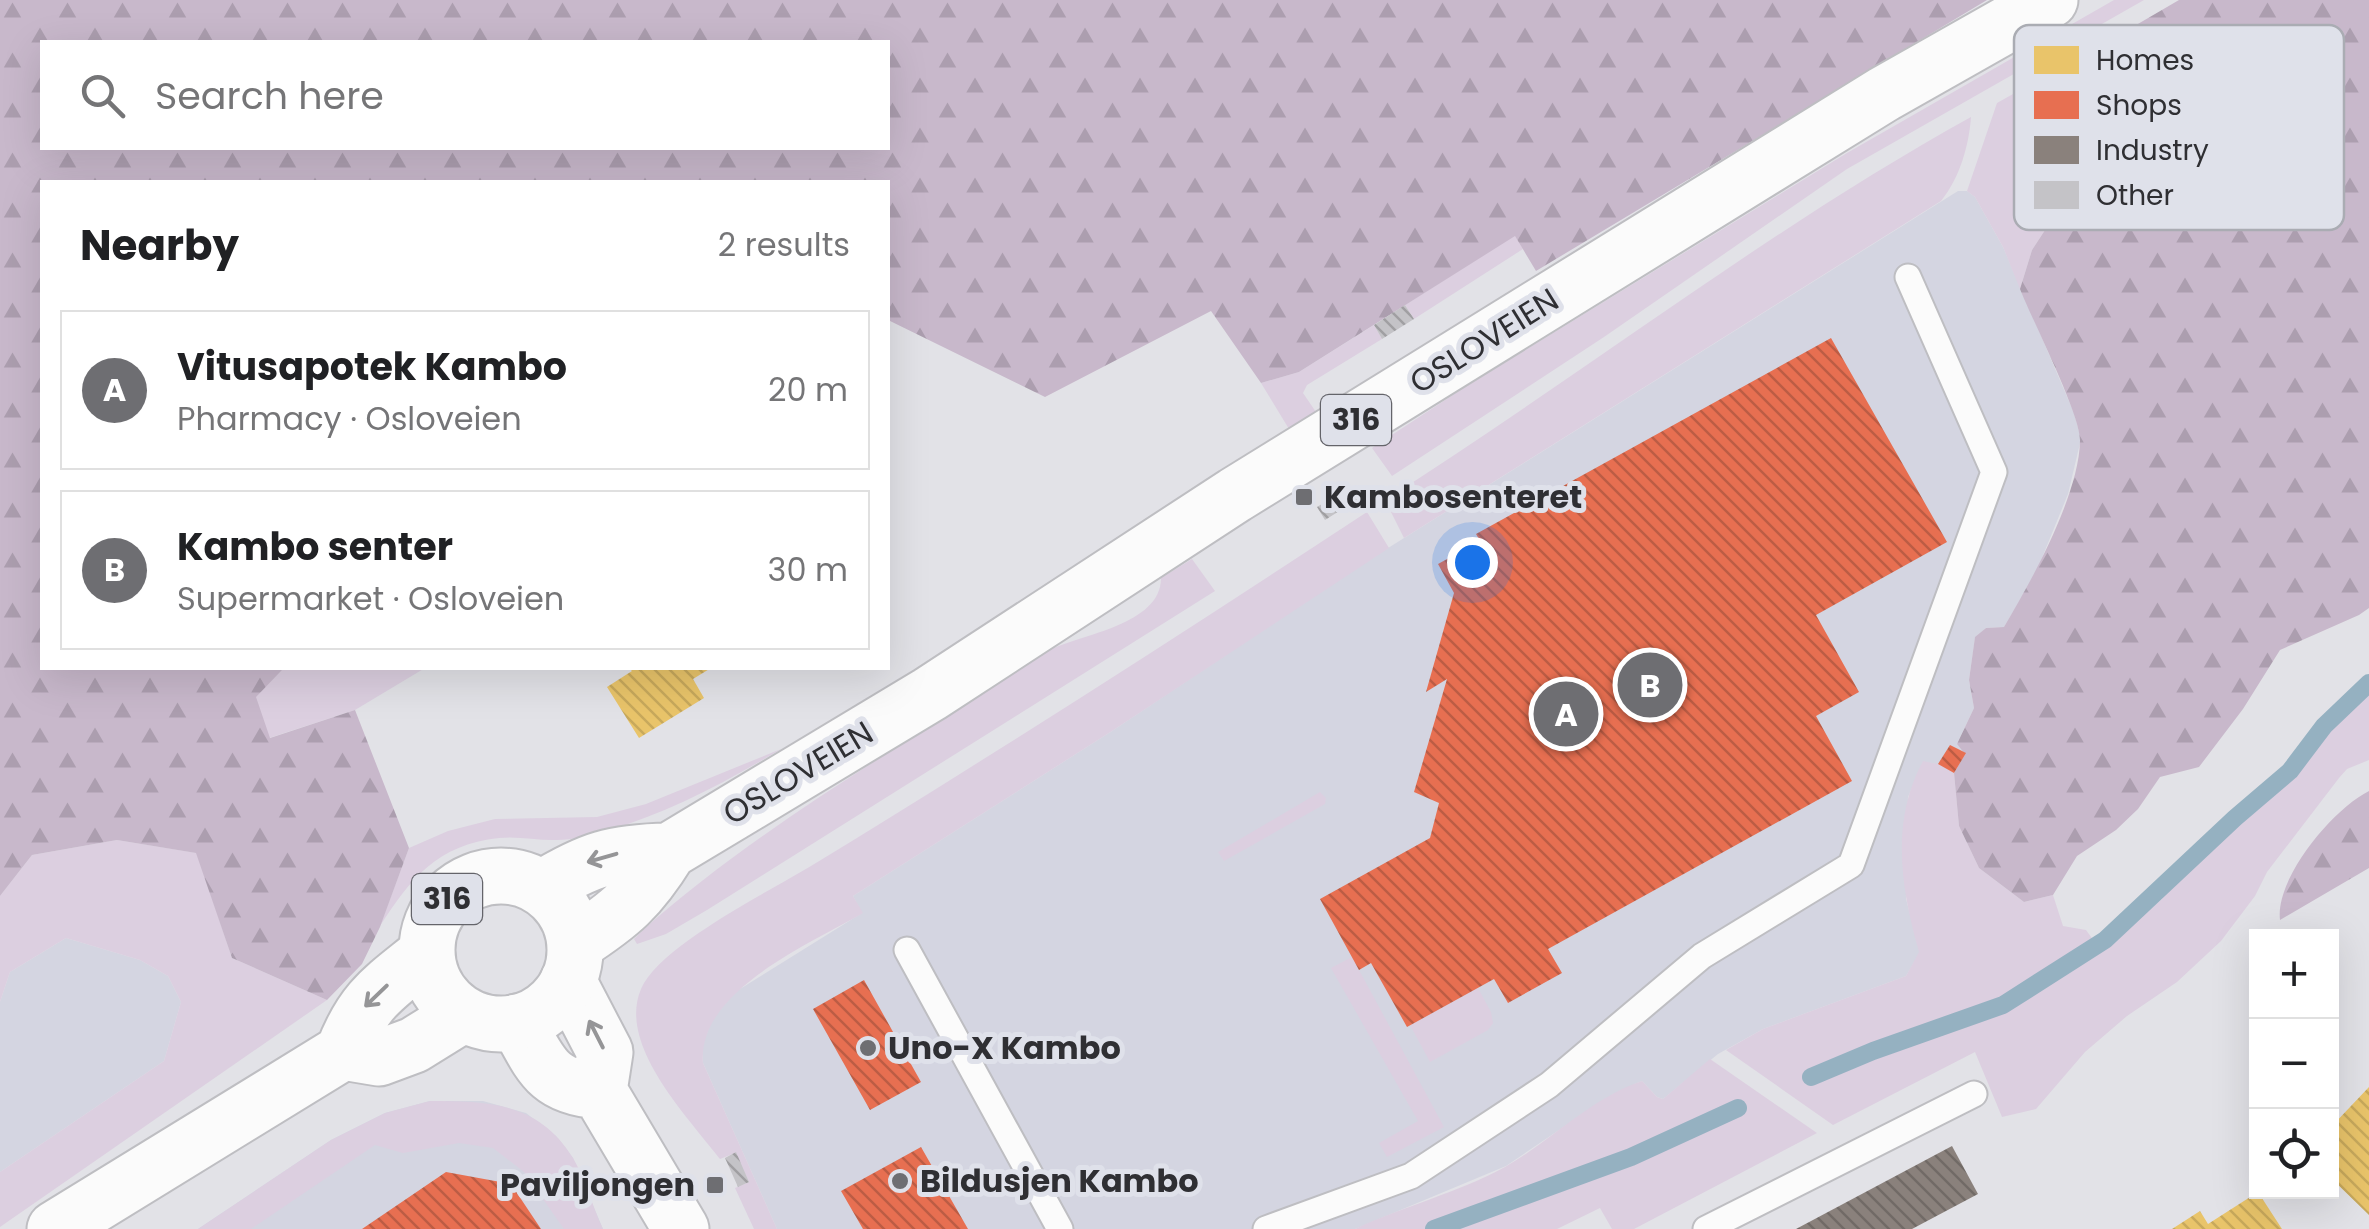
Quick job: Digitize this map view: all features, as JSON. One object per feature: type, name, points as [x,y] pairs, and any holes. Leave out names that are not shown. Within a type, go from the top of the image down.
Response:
[{"type":"main road","name":"OSLOVEIEN","points":[[572,963],[644,891],[669,851],[930,694],[1235,495],[1884,94],[2050,0]]},
{"type":"main road","name":"OSLOVEIEN","points":[[542,888],[582,864],[624,852],[669,851]]},
{"type":"main road","name":"316","points":[[464,1014],[446,999],[432,977],[428,933],[436,914],[464,885],[483,877],[524,878],[542,888]]},
{"type":"main road","points":[[542,888],[559,902],[570,922],[572,963],[605,1052],[599,1091],[681,1229]]},
{"type":"main road","name":"316","points":[[343,1052],[355,1018],[376,994],[427,953]]},
{"type":"main road","name":"316","points":[[517,1022],[547,1007],[572,963]]},
{"type":"main road","points":[[54,1229],[343,1052],[379,1058],[414,1045],[464,1014],[481,1022],[517,1022],[545,1070],[572,1089],[599,1091]]},
{"type":"lane","points":[[1266,1229],[1411,1176],[1549,1085],[1702,956],[1851,865],[1994,472],[1908,277]]},
{"type":"lane","points":[[907,950],[1060,1229]]},
{"type":"lane","points":[[1706,1229],[1974,1094]]},
{"type":"shaded area","points":[[2114,0],[2144,0],[2100,25],[2070,25]]},
{"type":"shaded area","points":[[2014,57],[2014,74],[1847,169],[1604,337],[1392,476],[1372,448],[1465,387],[1847,153]]},
{"type":"shaded area","points":[[2014,93],[2014,230],[2045,230],[2032,250],[2020,289],[2003,247],[1975,197],[1967,191],[1997,103]]},
{"type":"shaded area","points":[[1971,117],[1962,161],[1941,201],[1404,538],[1385,500],[1821,207]]},
{"type":"shaded area","points":[[1958,191],[1975,197],[2003,247],[2074,413],[2081,439],[2068,494],[2035,575],[2004,627],[1986,628],[1975,638],[1969,680],[1974,708],[1957,744],[1966,753],[1954,773],[1942,765],[1923,762],[1908,797],[1906,899],[1920,952],[1906,976],[1763,1029],[1718,1054],[1663,1099],[1642,1081],[1635,1084],[1596,1105],[1506,1166],[1355,1229],[777,1229],[703,1063],[702,1046],[712,1020],[732,994],[862,913],[853,896],[1112,731],[1361,565]]},
{"type":"shaded area","points":[[1515,235],[1523,249],[1414,319],[1405,305]]},
{"type":"shaded area","points":[[1374,325],[1382,339],[1307,385],[1303,393],[1316,412],[1289,429],[1261,383],[1299,372]]},
{"type":"shaded area","points":[[1367,512],[1389,548],[853,896],[863,913],[761,973],[718,1014],[706,1037],[703,1063],[777,1229],[754,1229],[735,1188],[749,1182],[735,1153],[720,1159],[675,1102],[647,1056],[636,1011],[641,989],[652,972],[717,921],[998,750]]},
{"type":"shaded area","points":[[1192,559],[1215,591],[707,910],[666,934],[637,944],[634,939],[674,903],[776,826],[998,679],[1047,651],[1134,617],[1157,594],[1161,578]]},
{"type":"shaded area","points":[[282,670],[422,670],[355,710],[269,738],[255,697]]},
{"type":"shaded area","points":[[2369,692],[2369,760],[2347,769],[2339,778],[2267,872],[2255,896],[2221,941],[2177,982],[2127,1016],[2085,1052],[2036,1109],[2002,1117],[1975,1052],[1833,1125],[1726,1050],[1763,1029],[1906,976],[1919,952],[1907,904],[1902,831],[1923,761],[1942,765],[1954,773],[1959,826],[1979,868],[2024,902],[2053,895],[2063,926],[2086,930],[2094,941],[2107,947],[2162,899],[2168,888],[2264,798],[2296,774],[2322,736]]},
{"type":"shaded area","points":[[781,749],[696,796],[606,831],[559,840],[499,838],[459,848],[442,856],[415,879],[380,926],[409,848],[448,831],[495,819],[597,817],[646,804]]},
{"type":"shaded area","points":[[1320,792],[1326,798],[1325,804],[1224,861],[1218,852]]},
{"type":"shaded area","points":[[117,840],[197,853],[232,958],[327,1000],[0,1227],[0,1172],[164,1061],[181,1002],[168,976],[140,960],[66,938],[10,972],[0,1002],[0,896],[32,855]]},
{"type":"shaded area","points":[[66,938],[140,960],[168,976],[181,1002],[164,1061],[0,1172],[0,1002],[10,972]]},
{"type":"shaded area","points":[[1352,957],[1444,1127],[1387,1157],[1379,1143],[1418,1121],[1331,968]]},
{"type":"shaded area","points":[[1478,988],[1493,1023],[1488,1030],[1430,1062],[1410,1025]]},
{"type":"shaded area","points":[[1710,1059],[1817,1133],[1634,1229],[1612,1229],[1600,1208],[1557,1229],[1355,1229],[1505,1167],[1623,1089],[1642,1081],[1663,1099]]},
{"type":"shaded area","points":[[430,1101],[483,1101],[526,1113],[556,1136],[573,1158],[603,1229],[198,1229],[331,1140],[385,1113]]},
{"type":"shaded area","points":[[430,1101],[510,1108],[544,1125],[573,1158],[603,1229],[564,1229],[524,1172],[493,1148],[459,1143],[403,1153],[375,1145],[251,1229],[198,1229],[331,1140],[385,1113]]},
{"type":"green space","points":[[0,0],[1987,0],[1536,271],[1515,236],[1299,372],[1261,383],[1211,311],[1045,397],[890,321],[890,180],[40,180],[40,670],[282,670],[256,697],[270,738],[355,710],[409,848],[362,964],[327,1000],[232,958],[196,853],[117,840],[32,855],[0,896]]},
{"type":"green space","points":[[2179,0],[2369,0],[2369,608],[2280,650],[2243,709],[2199,767],[2160,777],[2138,809],[2116,830],[2077,856],[2053,895],[2024,902],[1979,868],[1959,826],[1954,773],[1965,754],[1957,744],[1974,708],[1969,680],[1975,637],[1986,628],[2004,627],[2052,537],[2078,463],[2080,441],[2073,411],[2020,289],[2032,250],[2045,230],[2344,230],[2344,25],[2136,25]]},
{"type":"green space","points":[[2369,791],[2369,868],[2280,920],[2287,885],[2309,846],[2339,813]]},
{"type":"building: Homes","points":[[708,670],[693,679],[704,698],[639,738],[607,687],[632,671]]},
{"type":"building: Homes","points":[[2369,1087],[2369,1215],[2339,1186],[2339,1119]]},
{"type":"building: Homes","points":[[2249,1198],[2263,1199],[2282,1229],[2172,1229],[2200,1211],[2208,1224]]},
{"type":"building: Shops","points":[[1831,338],[1947,542],[1816,615],[1859,692],[1816,716],[1852,781],[1548,949],[1562,973],[1508,1003],[1494,979],[1407,1027],[1371,963],[1359,970],[1320,899],[1430,838],[1439,803],[1414,792],[1447,679],[1426,692],[1454,593],[1438,564],[1480,541],[1476,534]]},
{"type":"building: Shops","points":[[1950,745],[1966,753],[1954,773],[1938,764]]},
{"type":"building: Shops","name":"Uno-X Kambo","points":[[864,980],[921,1082],[870,1110],[813,1009]]},
{"type":"building: Shops","name":"Bildusjen Kambo","points":[[921,1147],[968,1229],[863,1229],[841,1191]]},
{"type":"building: Shops","points":[[446,1172],[511,1184],[541,1229],[362,1229]]},
{"type":"building: Industry","points":[[1952,1146],[1978,1194],[1912,1229],[1796,1229]]},
{"type":"building: Other","points":[[1405,305],[1414,319],[1382,339],[1374,325]]},
{"type":"building: Other","points":[[1349,487],[1357,500],[1325,520],[1317,507]]},
{"type":"building: Other","points":[[736,1152],[749,1182],[738,1187],[725,1158]]},
{"type":"waterway","points":[[1811,1077],[2003,1005],[2105,940],[2290,771],[2324,726],[2369,683]]},
{"type":"waterway","points":[[1434,1229],[1631,1157],[1738,1108]]},
{"type":"place","name":"Kambosenteret","points":[[1304,497]]},
{"type":"place","name":"Kambo senter","points":[[1650,685]]},
{"type":"place","name":"Vitusapotek Kambo","points":[[1566,714]]},
{"type":"place","name":"Uno-X Kambo","points":[[868,1048]]},
{"type":"place","name":"Bildusjen Kambo","points":[[900,1181]]},
{"type":"place","name":"Paviljongen","points":[[715,1185]]}]
